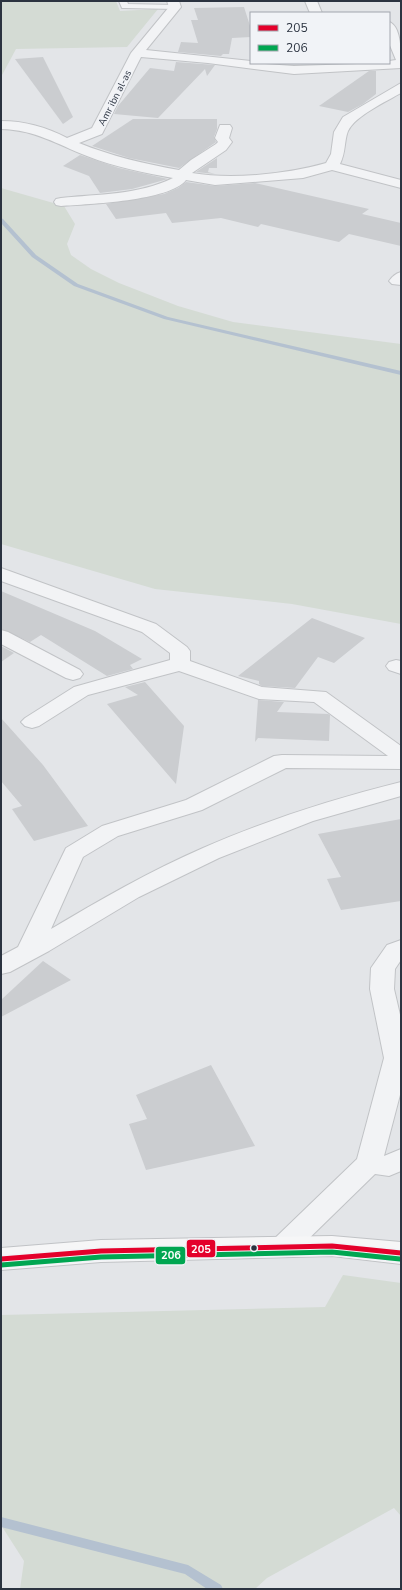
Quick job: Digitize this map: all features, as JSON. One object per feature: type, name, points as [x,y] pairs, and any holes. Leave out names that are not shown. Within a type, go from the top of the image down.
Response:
[{"type":"main road","points":[[1,1259],[101,1251],[332,1246],[401,1253]]},
{"type":"street","points":[[311,1],[316,12]]},
{"type":"street","name":"Amr ibn al-as","points":[[67,143],[97,131],[137,53],[174,4]]},
{"type":"street","points":[[390,29],[401,58]]},
{"type":"street","points":[[137,53],[208,59],[294,70],[338,66],[401,64]]},
{"type":"street","points":[[332,166],[338,154],[341,132],[348,120],[401,87]]},
{"type":"street","points":[[1,124],[25,125],[41,130],[67,143],[124,162],[182,176],[215,181],[303,174],[332,166],[401,184]]},
{"type":"street","points":[[61,202],[143,192],[166,186],[179,180],[197,163],[221,148],[224,142],[222,138],[225,128]]},
{"type":"street","points":[[1,574],[149,628],[180,651],[180,664]]},
{"type":"street","points":[[1,636],[73,674]]},
{"type":"street","points":[[32,722],[81,691],[180,664],[259,693],[319,696],[401,756]]},
{"type":"street","points":[[28,952],[74,852],[110,831],[194,805],[282,761],[401,763]]},
{"type":"street","points":[[1,966],[131,892],[211,853],[305,816],[401,789]]},
{"type":"street","points":[[283,1247],[369,1163],[397,1058],[382,989],[383,968],[395,951],[401,948]]},
{"type":"street","points":[[369,1163],[389,1166],[401,1159]]},
{"type":"lane","points":[[123,1],[125,6],[174,4]]},
{"type":"shaded area","points":[[1,1],[116,1],[120,11],[158,9],[127,47],[16,49],[1,77]]},
{"type":"shaded area","points":[[1,188],[64,206],[75,224],[67,244],[71,255],[91,269],[119,283],[178,306],[233,322],[401,344],[401,624],[292,604],[155,589],[1,544]]},
{"type":"shaded area","points":[[343,1275],[401,1283],[401,1516],[394,1508],[267,1578],[255,1589],[20,1589],[24,1561],[1,1525],[1,1315],[325,1307]]},
{"type":"building","points":[[244,7],[250,26],[250,37],[232,38],[229,54],[223,54],[221,56],[178,52],[181,42],[198,43],[191,20],[198,20],[194,8]]},
{"type":"building","points":[[43,57],[73,117],[63,124],[15,59]]},
{"type":"building","points":[[176,62],[215,65],[207,76],[205,69],[158,118],[114,114],[118,106],[150,68],[174,71]]},
{"type":"building","points":[[369,71],[376,71],[376,94],[363,104],[348,112],[319,106]]},
{"type":"building","points":[[133,119],[217,119],[217,129],[214,137],[216,142],[179,168],[129,158],[92,146]]},
{"type":"building","points":[[80,155],[119,168],[168,179],[132,189],[100,193],[89,176],[63,166]]},
{"type":"building","points":[[217,158],[217,168],[209,168],[208,172],[215,174],[196,172]]},
{"type":"building","points":[[186,182],[215,186],[255,183],[369,209],[362,214],[401,223],[401,246],[349,234],[339,242],[261,224],[258,227],[221,218],[172,223],[166,213],[116,219],[106,204],[164,194],[178,188]]},
{"type":"building","points":[[1,591],[95,631],[142,659],[130,665],[133,669],[107,676],[41,635],[30,642],[1,629]]},
{"type":"building","points":[[312,618],[365,638],[334,663],[318,657],[295,688],[262,686],[259,684],[259,681],[238,676]]},
{"type":"building","points":[[1,646],[14,653],[1,662]]},
{"type":"building","points":[[145,682],[184,726],[176,784],[107,704],[138,695],[125,687]]},
{"type":"building","points":[[258,700],[284,702],[277,712],[330,715],[329,741],[258,738],[255,742]]},
{"type":"building","points":[[1,718],[43,765],[88,826],[34,841],[12,809],[22,806],[1,781]]},
{"type":"building","points":[[401,819],[401,901],[341,910],[327,879],[341,877],[318,834]]},
{"type":"building","points":[[43,961],[71,980],[1,1017],[1,1000]]},
{"type":"building","points":[[211,1065],[255,1146],[146,1170],[129,1124],[147,1119],[136,1095]]},
{"type":"waterway","points":[[1,220],[34,256],[76,285],[166,318],[401,373]]},
{"type":"waterway","points":[[1,1522],[188,1570],[217,1589]]},
{"type":"transit line","name":"205","points":[[1,1259],[101,1251],[332,1246],[401,1253]]},
{"type":"transit line","name":"206","points":[[1,1265],[101,1257],[332,1252],[400,1259]]}]
